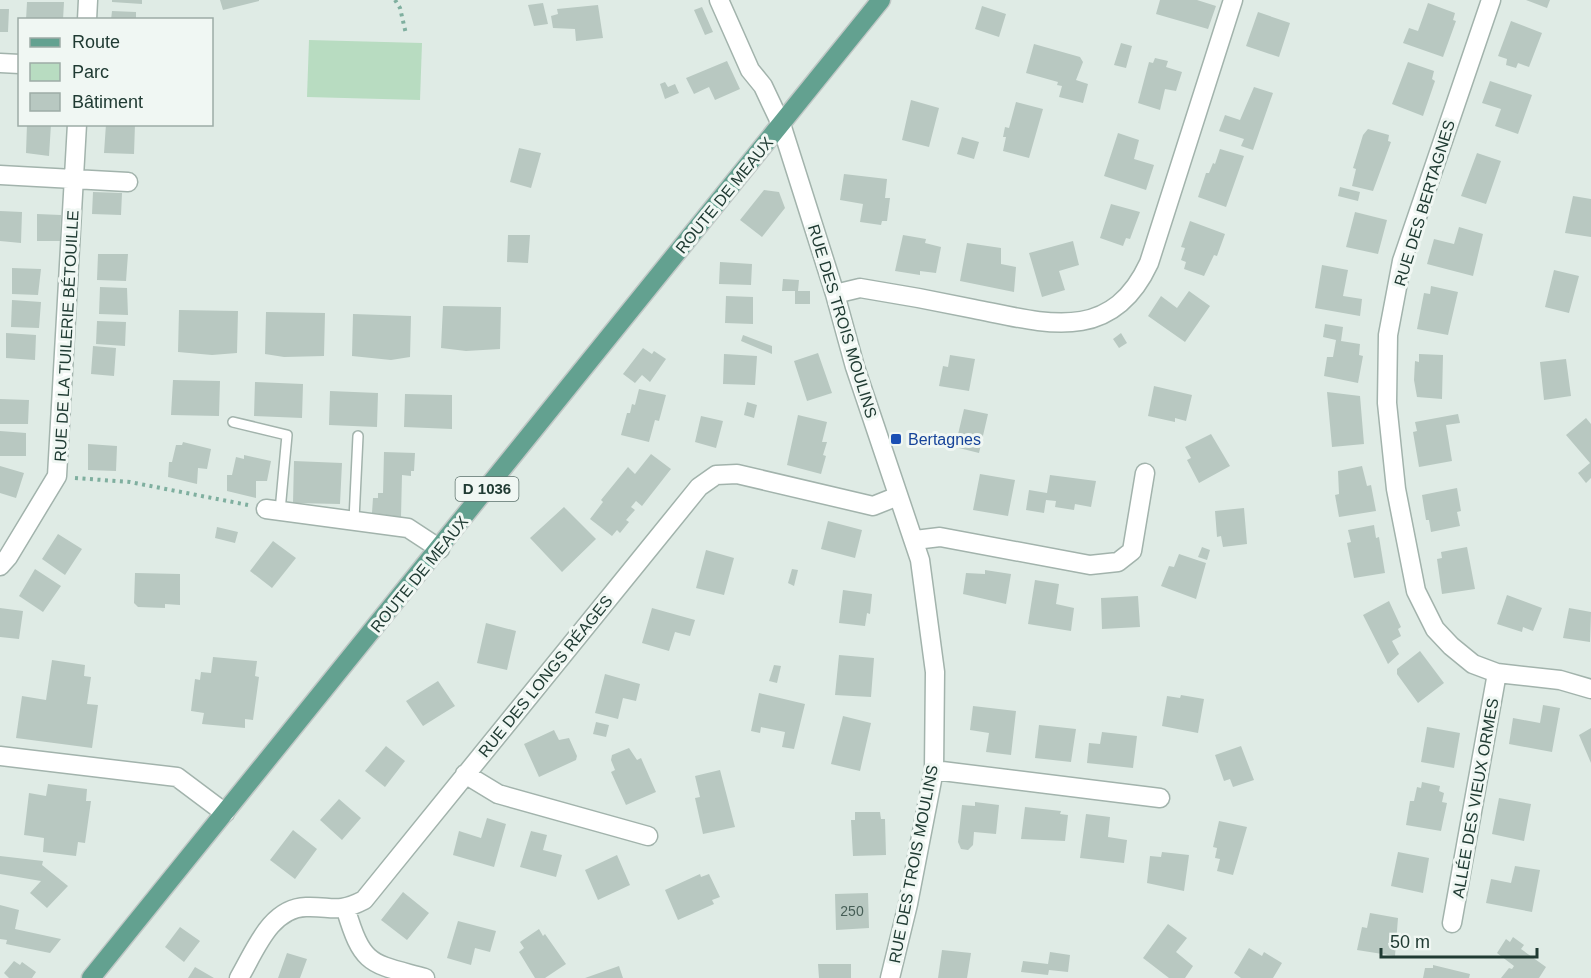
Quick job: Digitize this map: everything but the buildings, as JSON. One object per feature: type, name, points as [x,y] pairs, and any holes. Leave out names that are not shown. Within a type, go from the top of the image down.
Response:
[{"type":"main road","name":"ROUTE DE MEAUX","points":[[91,978],[440,549],[880,0]]},
{"type":"street","points":[[87,18],[88,0]]},
{"type":"street","name":"RUE DES TROIS MOULINS","points":[[719,0],[750,70],[763,87],[781,124],[836,294],[855,367],[915,540],[935,672],[934,770],[908,904],[890,978]]},
{"type":"street","points":[[836,294],[860,288],[1052,325],[1086,321],[1114,308],[1140,283],[1149,263],[1233,0]]},
{"type":"street","name":"RUE DES BERTAGNES","points":[[1491,0],[1402,261],[1388,335],[1387,403],[1396,489],[1416,591],[1435,629],[1451,646],[1473,664],[1497,673],[1560,681],[1591,689]]},
{"type":"street","points":[[0,63],[18,64]]},
{"type":"street","name":"RUE DE LA TUILERIE BÉTOUILLE","points":[[0,566],[8,557],[57,476],[77,126]]},
{"type":"street","points":[[0,175],[75,181],[128,182]]},
{"type":"street","points":[[915,540],[940,537],[1090,565],[1118,562],[1132,551],[1145,473]]},
{"type":"street","name":"RUE DES LONGS RÉAGES","points":[[346,910],[364,900],[699,488],[716,474],[737,474],[873,506],[898,496]]},
{"type":"street","points":[[273,510],[408,528],[440,549]]},
{"type":"street","name":"ALLÉE DES VIEUX ORMES","points":[[1452,923],[1497,673]]},
{"type":"street","points":[[0,756],[177,777],[225,813]]},
{"type":"street","points":[[934,770],[1160,798]]},
{"type":"street","points":[[465,774],[498,794],[648,836]]},
{"type":"street","points":[[239,978],[271,924],[287,910],[305,907],[346,910],[363,954],[380,965],[425,978]]},
{"type":"lane","points":[[233,422],[287,435],[273,510]]},
{"type":"lane","points":[[354,520],[358,436]]},
{"type":"path","points":[[395,0],[400,8],[406,34]]},
{"type":"path","points":[[57,476],[130,482],[273,510]]},
{"type":"green space","points":[[309,40],[422,43],[420,100],[307,97]]},
{"type":"place","name":"Bertagnes","points":[[896,439]]}]
